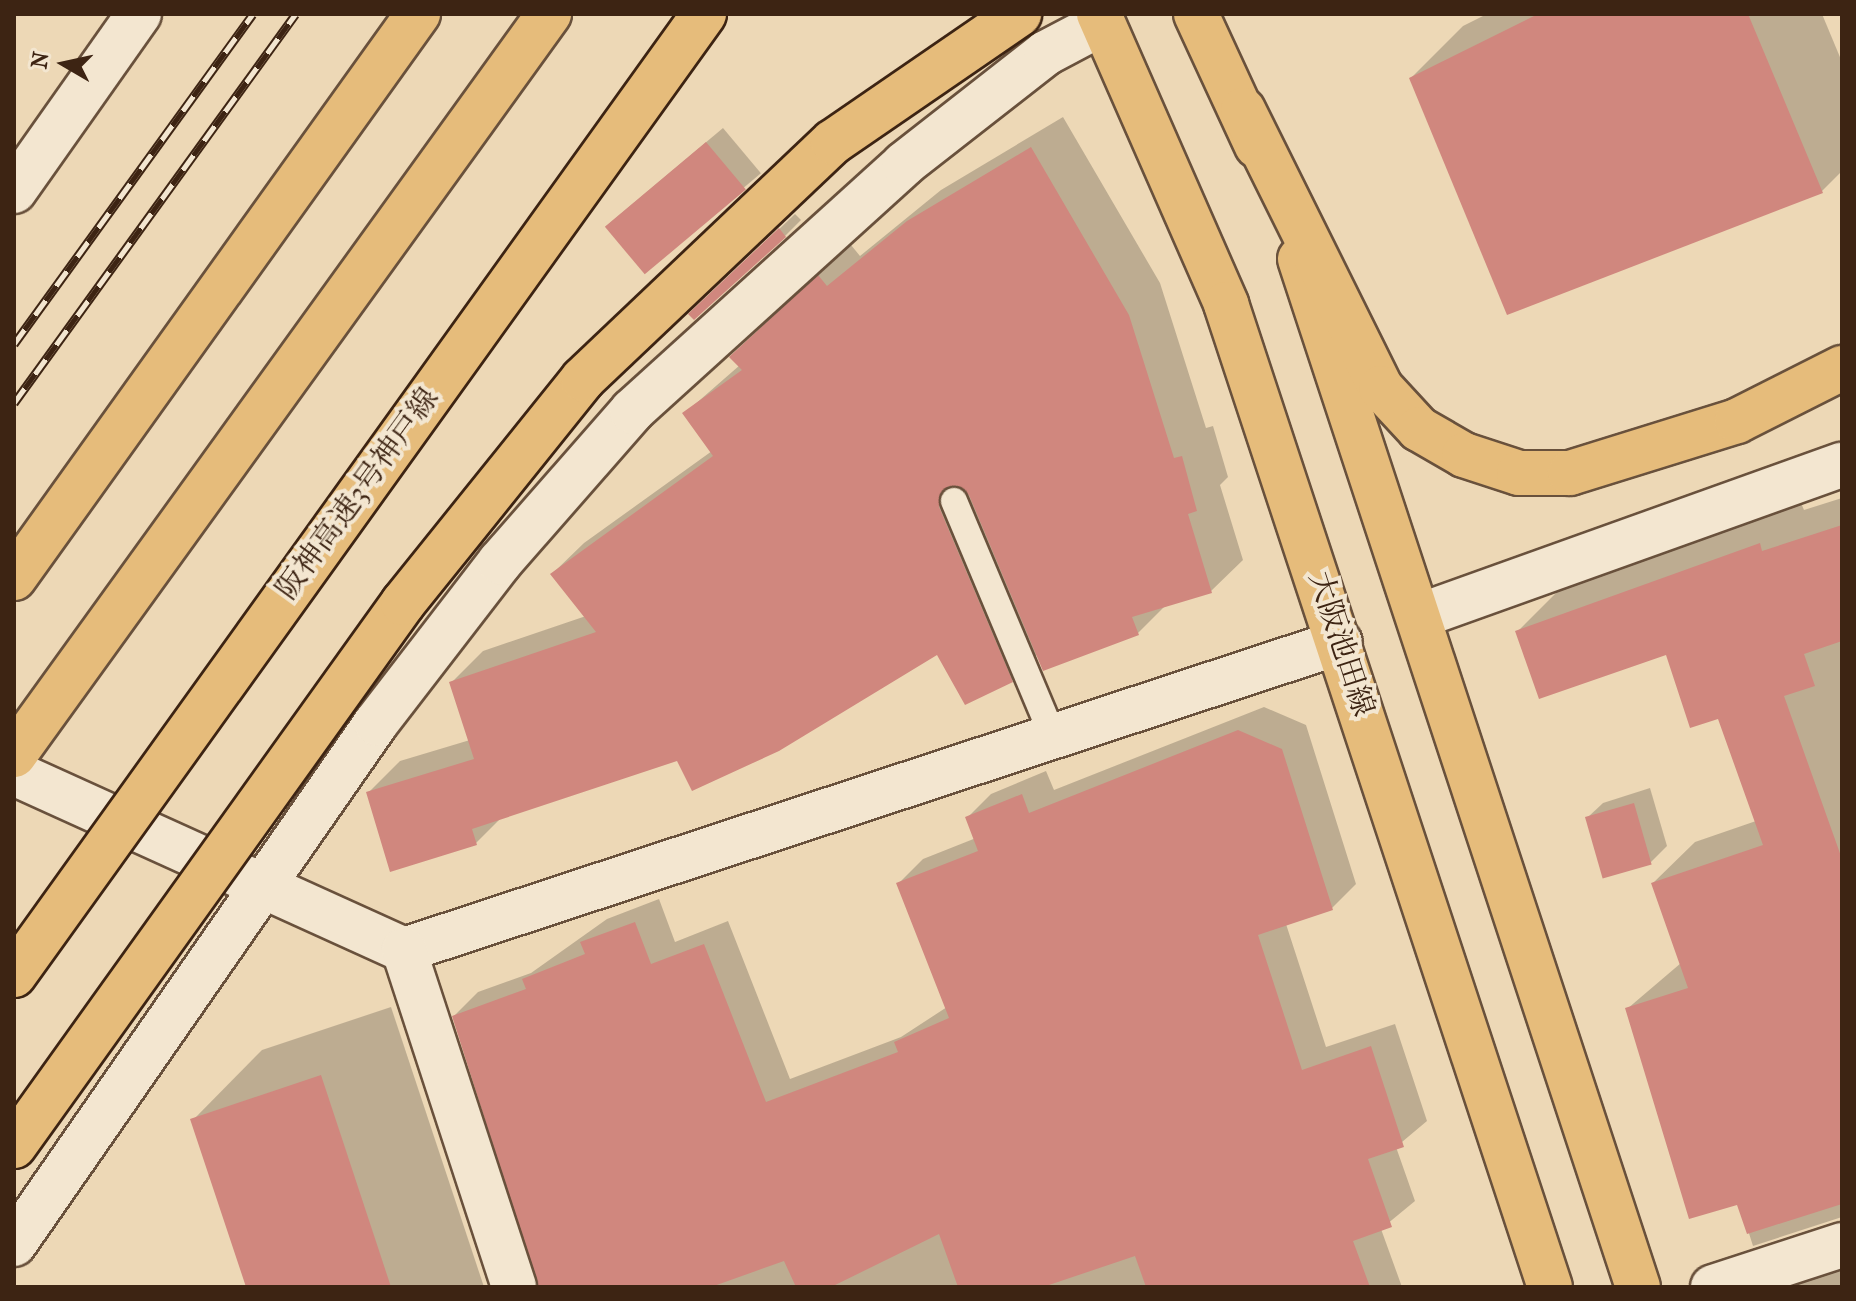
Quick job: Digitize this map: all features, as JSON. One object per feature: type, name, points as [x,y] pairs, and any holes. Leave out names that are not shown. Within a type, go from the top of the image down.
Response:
[{"type":"main road","points":[[14,578],[291,196],[418,14]]},
{"type":"main road","points":[[14,755],[549,14]]},
{"type":"main road","name":"阪神高速3号神戸線","points":[[14,975],[704,14]]},
{"type":"main road","points":[[14,1146],[403,603],[583,379],[833,142],[1019,14]]},
{"type":"main road","points":[[1196,14],[1381,388],[1419,429],[1464,455],[1519,473],[1570,473],[1737,421],[1842,368]]},
{"type":"main road","name":"大阪池田線","points":[[1101,18],[1226,304],[1340,642],[1550,1287]]},
{"type":"main road","points":[[1243,110],[1422,615],[1638,1287]]},
{"type":"street","points":[[14,191],[139,14]]},
{"type":"street","points":[[14,1244],[259,888],[500,562],[632,411],[904,164],[1046,53],[1101,18]]},
{"type":"street","points":[[1422,615],[1842,465]]},
{"type":"street","points":[[14,773],[259,888],[404,950],[1340,642]]},
{"type":"street","points":[[404,950],[514,1287]]},
{"type":"street","points":[[1713,1287],[1842,1245]]},
{"type":"lane","points":[[954,501],[1053,737]]},
{"type":"building","points":[[1538,14],[1748,14],[1823,193],[1507,315],[1409,78]]},
{"type":"building","points":[[706,142],[746,189],[645,274],[605,227]]},
{"type":"building","points":[[1031,147],[1129,315],[1174,458],[1182,456],[1197,511],[1188,514],[1212,593],[1132,617],[1139,635],[1043,671],[969,495],[949,486],[939,507],[1013,682],[965,705],[937,655],[779,751],[692,791],[677,761],[472,829],[477,845],[390,872],[366,792],[474,759],[449,682],[596,632],[550,574],[713,456],[682,413],[742,370],[729,357],[818,275],[827,286],[907,221]]},
{"type":"building","points":[[779,228],[786,237],[694,320],[688,314]]},
{"type":"building","points":[[1842,525],[1842,641],[1804,654],[1815,686],[1784,696],[1842,859],[1842,1204],[1747,1234],[1737,1205],[1689,1219],[1625,1008],[1688,988],[1651,883],[1763,845],[1718,719],[1690,728],[1666,655],[1539,699],[1515,631],[1760,543],[1762,551]]},
{"type":"building","points":[[1238,730],[1282,749],[1333,910],[1258,935],[1302,1070],[1371,1046],[1404,1147],[1368,1159],[1392,1227],[1353,1241],[1370,1287],[1146,1287],[1135,1256],[1043,1287],[958,1287],[939,1234],[831,1287],[796,1287],[784,1261],[711,1287],[538,1287],[452,1016],[526,989],[522,979],[585,954],[580,942],[635,922],[651,964],[704,944],[766,1102],[898,1052],[894,1042],[949,1018],[896,883],[978,851],[965,817],[1022,794],[1029,813]]},
{"type":"building","points":[[1634,803],[1652,865],[1603,879],[1585,817]]},
{"type":"building","points":[[321,1075],[391,1287],[246,1287],[190,1119]]},
{"type":"railway","points":[[14,344],[253,14]]},
{"type":"railway","points":[[14,403],[296,14]]}]
